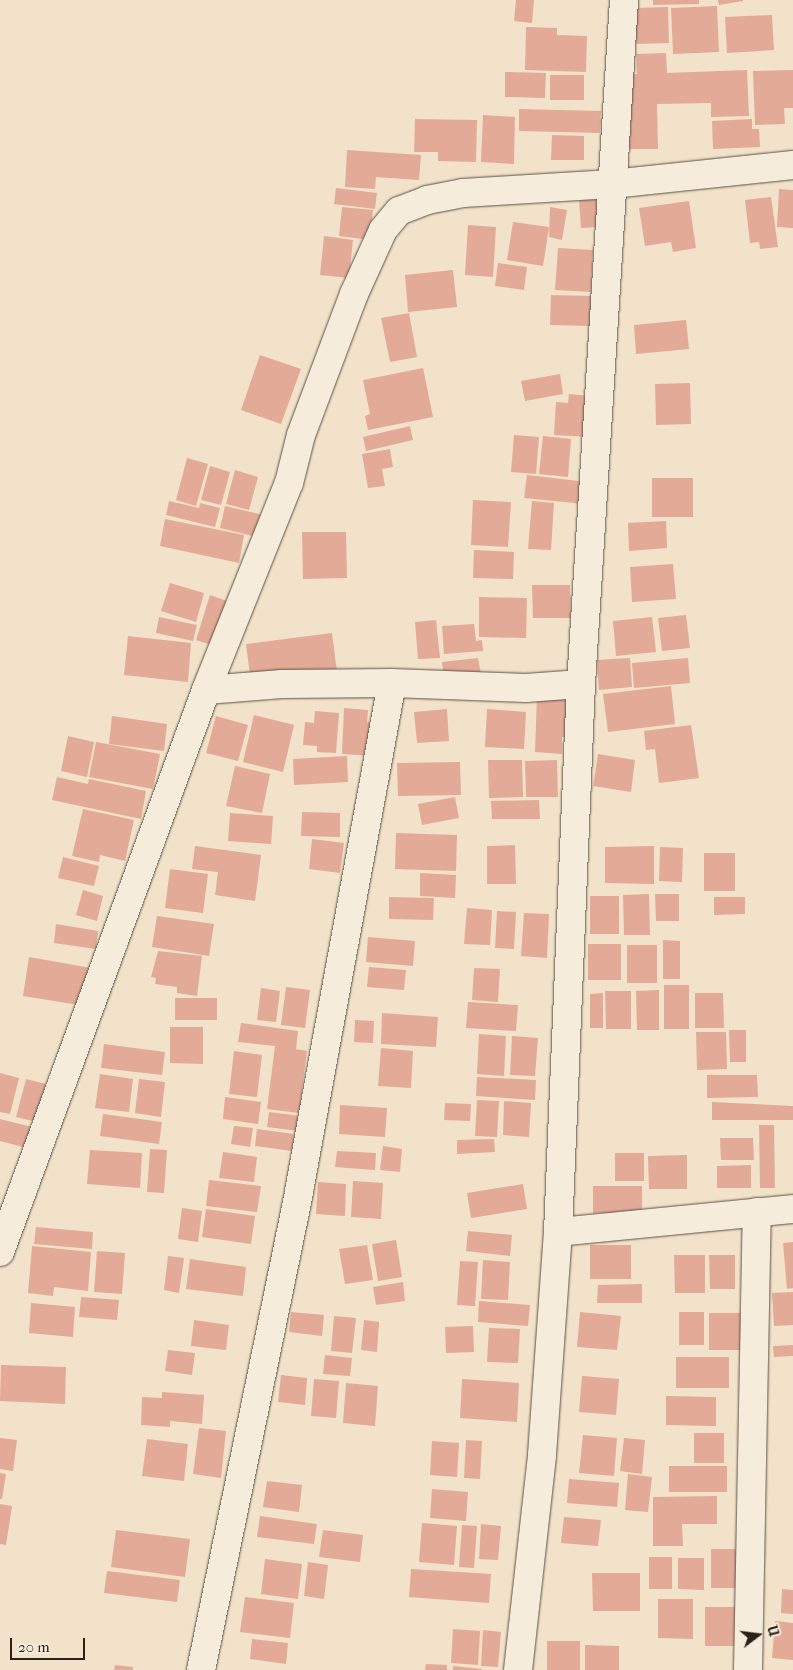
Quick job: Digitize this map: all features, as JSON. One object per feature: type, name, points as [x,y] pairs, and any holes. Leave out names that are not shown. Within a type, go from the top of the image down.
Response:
[{"type":"street","points":[[518,1670],[542,1455],[558,1232],[581,684],[624,0]]},
{"type":"street","points":[[0,1252],[206,690],[289,483],[301,435],[354,294],[383,230],[399,211],[427,200],[463,193],[612,184],[793,165]]},
{"type":"street","points":[[206,690],[282,684],[392,683],[526,688],[581,684]]},
{"type":"street","points":[[202,1670],[299,1191],[392,683]]},
{"type":"street","points":[[558,1232],[793,1209]]},
{"type":"street","points":[[748,1670],[757,1212]]},
{"type":"building","points":[[516,0],[534,0],[532,23],[514,21]]},
{"type":"building","points":[[653,0],[699,0],[699,4],[653,5]]},
{"type":"building","points":[[718,0],[743,0],[743,1],[719,5]]},
{"type":"building","points":[[717,6],[719,52],[673,54],[671,8]]},
{"type":"building","points":[[668,7],[669,43],[636,44],[635,8]]},
{"type":"building","points":[[772,15],[774,50],[727,53],[725,17]]},
{"type":"building","points":[[526,27],[557,28],[557,35],[587,36],[586,72],[525,70]]},
{"type":"building","points":[[666,53],[667,73],[747,70],[749,116],[711,117],[711,103],[657,104],[658,149],[629,149],[627,74],[637,74],[636,54]]},
{"type":"building","points":[[793,70],[793,108],[784,108],[785,124],[755,125],[753,71]]},
{"type":"building","points":[[505,72],[546,73],[545,98],[505,97]]},
{"type":"building","points":[[550,75],[584,75],[584,100],[550,100]]},
{"type":"building","points":[[519,109],[601,111],[600,133],[519,131]]},
{"type":"building","points":[[483,115],[515,117],[514,164],[481,162]]},
{"type":"building","points":[[415,119],[477,120],[476,162],[438,161],[438,152],[414,152]]},
{"type":"building","points":[[752,119],[752,129],[759,129],[760,147],[713,149],[712,121]]},
{"type":"building","points":[[552,135],[584,136],[584,160],[551,160]]},
{"type":"building","points":[[347,150],[421,155],[419,180],[376,177],[375,189],[345,187]]},
{"type":"building","points":[[336,188],[377,193],[375,209],[334,204]]},
{"type":"building","points":[[779,189],[793,190],[793,228],[777,227]]},
{"type":"building","points":[[771,197],[778,247],[760,249],[759,242],[750,243],[745,200]]},
{"type":"building","points":[[599,198],[601,227],[581,228],[579,200]]},
{"type":"building","points":[[689,201],[696,248],[673,252],[671,242],[645,246],[639,208]]},
{"type":"building","points":[[342,207],[373,210],[370,240],[339,236]]},
{"type":"building","points":[[550,207],[567,210],[562,240],[549,237]]},
{"type":"building","points":[[513,222],[549,227],[543,266],[507,260]]},
{"type":"building","points":[[468,225],[496,227],[493,277],[465,275]]},
{"type":"building","points":[[324,236],[353,240],[349,278],[320,275]]},
{"type":"building","points":[[558,248],[593,250],[591,292],[555,290]]},
{"type":"building","points":[[498,263],[527,267],[524,290],[495,286]]},
{"type":"building","points":[[453,270],[457,307],[408,312],[405,275]]},
{"type":"building","points":[[551,295],[593,296],[592,326],[550,325]]},
{"type":"building","points":[[409,313],[417,357],[390,362],[381,318]]},
{"type":"building","points":[[686,320],[689,349],[636,354],[634,325]]},
{"type":"building","points":[[260,355],[301,369],[281,424],[241,410]]},
{"type":"building","points":[[423,368],[433,417],[368,430],[365,416],[370,414],[363,380]]},
{"type":"building","points":[[560,374],[563,394],[525,401],[521,381]]},
{"type":"building","points":[[690,383],[691,424],[656,425],[655,384]]},
{"type":"building","points":[[569,394],[591,396],[589,437],[554,435],[556,402],[568,403]]},
{"type":"building","points":[[410,426],[413,440],[366,451],[363,437]]},
{"type":"building","points":[[514,435],[539,437],[536,474],[511,472]]},
{"type":"building","points":[[543,436],[571,439],[568,477],[539,474]]},
{"type":"building","points":[[390,449],[393,467],[382,469],[385,486],[368,488],[362,454]]},
{"type":"building","points":[[187,458],[208,464],[196,506],[176,500]]},
{"type":"building","points":[[210,466],[230,472],[221,505],[201,500]]},
{"type":"building","points":[[235,470],[258,477],[249,510],[226,504]]},
{"type":"building","points":[[527,475],[587,482],[584,504],[524,498]]},
{"type":"building","points":[[652,478],[693,478],[693,517],[652,517]]},
{"type":"building","points":[[473,500],[511,502],[508,547],[471,545]]},
{"type":"building","points":[[169,501],[199,508],[200,503],[220,508],[215,527],[166,515]]},
{"type":"building","points":[[532,501],[554,503],[551,550],[528,549]]},
{"type":"building","points":[[225,506],[263,515],[257,537],[220,528]]},
{"type":"building","points":[[165,519],[244,535],[239,563],[160,546]]},
{"type":"building","points":[[666,521],[667,548],[629,551],[628,523]]},
{"type":"building","points":[[302,532],[346,532],[347,578],[303,579]]},
{"type":"building","points":[[474,550],[514,552],[513,579],[473,578]]},
{"type":"building","points":[[673,564],[676,599],[632,602],[630,567]]},
{"type":"building","points":[[170,583],[204,593],[196,622],[161,611]]},
{"type":"building","points":[[532,585],[570,585],[571,618],[533,618]]},
{"type":"building","points":[[210,595],[233,603],[218,647],[196,640]]},
{"type":"building","points":[[479,597],[527,598],[526,638],[479,637]]},
{"type":"building","points":[[686,615],[690,648],[662,651],[658,618]]},
{"type":"building","points":[[159,617],[197,625],[193,641],[156,633]]},
{"type":"building","points":[[652,617],[656,652],[616,656],[613,621]]},
{"type":"building","points":[[436,620],[440,658],[418,659],[415,622]]},
{"type":"building","points":[[474,624],[476,641],[482,640],[483,651],[444,654],[442,626]]},
{"type":"building","points":[[332,633],[337,672],[251,683],[246,644]]},
{"type":"building","points":[[128,636],[191,643],[188,682],[124,675]]},
{"type":"building","points":[[478,658],[481,675],[444,679],[442,662]]},
{"type":"building","points":[[630,658],[632,687],[599,690],[597,660]]},
{"type":"building","points":[[688,658],[690,683],[634,688],[632,663]]},
{"type":"building","points":[[671,686],[675,724],[608,732],[603,694]]},
{"type":"building","points":[[537,695],[572,697],[571,737],[562,737],[562,754],[535,752]]},
{"type":"building","points":[[344,708],[368,710],[367,722],[374,723],[373,756],[342,754]]},
{"type":"building","points":[[447,709],[449,741],[417,743],[414,712]]},
{"type":"building","points":[[487,709],[526,712],[524,749],[485,747]]},
{"type":"building","points":[[315,711],[339,713],[336,753],[317,752],[317,746],[303,745],[305,722],[314,723]]},
{"type":"building","points":[[254,715],[294,725],[283,772],[243,762]]},
{"type":"building","points":[[112,716],[167,724],[164,751],[109,744]]},
{"type":"building","points":[[216,716],[248,725],[238,761],[206,753]]},
{"type":"building","points":[[691,725],[699,778],[659,783],[655,749],[646,750],[644,731]]},
{"type":"building","points":[[68,736],[94,742],[87,777],[61,771]]},
{"type":"building","points":[[96,742],[160,754],[153,789],[89,777]]},
{"type":"building","points":[[598,754],[635,760],[631,792],[593,786]]},
{"type":"building","points":[[347,756],[348,782],[294,785],[293,759]]},
{"type":"building","points":[[488,760],[522,760],[523,797],[489,798]]},
{"type":"building","points":[[557,760],[558,797],[526,797],[525,761]]},
{"type":"building","points":[[460,762],[461,795],[398,796],[397,763]]},
{"type":"building","points":[[235,766],[270,774],[262,813],[226,806]]},
{"type":"building","points":[[57,777],[88,784],[89,779],[146,791],[141,819],[52,800]]},
{"type":"building","points":[[455,797],[459,818],[422,825],[418,804]]},
{"type":"building","points":[[539,800],[540,819],[492,819],[491,801]]},
{"type":"building","points":[[83,809],[134,820],[125,861],[100,855],[99,862],[72,856]]},
{"type":"building","points":[[302,812],[340,813],[340,837],[301,836]]},
{"type":"building","points":[[230,813],[273,816],[271,844],[228,841]]},
{"type":"building","points":[[396,833],[457,835],[456,871],[395,869]]},
{"type":"building","points":[[312,839],[344,843],[340,873],[309,869]]},
{"type":"building","points":[[515,845],[516,884],[487,884],[487,846]]},
{"type":"building","points":[[195,846],[261,855],[255,901],[215,895],[218,872],[192,869]]},
{"type":"building","points":[[654,846],[654,884],[605,883],[605,847]]},
{"type":"building","points":[[660,847],[683,848],[682,882],[659,881]]},
{"type":"building","points":[[704,853],[735,853],[735,891],[704,891]]},
{"type":"building","points":[[63,857],[99,866],[94,886],[58,878]]},
{"type":"building","points":[[170,869],[208,874],[203,913],[165,908]]},
{"type":"building","points":[[420,873],[456,875],[455,898],[420,896]]},
{"type":"building","points":[[83,890],[103,896],[97,921],[76,915]]},
{"type":"building","points":[[649,894],[650,935],[624,935],[623,895]]},
{"type":"building","points":[[655,894],[679,894],[679,921],[656,921]]},
{"type":"building","points":[[590,896],[619,896],[619,934],[590,934]]},
{"type":"building","points":[[389,897],[434,898],[433,920],[389,919]]},
{"type":"building","points":[[714,897],[745,897],[745,914],[714,915]]},
{"type":"building","points":[[467,908],[492,910],[490,945],[464,944]]},
{"type":"building","points":[[497,911],[516,912],[514,949],[495,948]]},
{"type":"building","points":[[524,913],[549,914],[547,958],[521,956]]},
{"type":"building","points":[[157,916],[214,924],[209,956],[152,947]]},
{"type":"building","points":[[56,924],[98,931],[96,949],[54,943]]},
{"type":"building","points":[[368,937],[415,941],[413,966],[366,962]]},
{"type":"building","points":[[663,940],[680,941],[680,979],[663,979]]},
{"type":"building","points":[[588,944],[621,944],[621,980],[588,980]]},
{"type":"building","points":[[627,945],[657,945],[657,983],[627,983]]},
{"type":"building","points":[[158,951],[202,956],[197,996],[177,993],[177,987],[155,984],[156,978],[151,977]]},
{"type":"building","points":[[29,957],[91,968],[85,1006],[23,996]]},
{"type":"building","points":[[369,967],[406,970],[404,990],[367,987]]},
{"type":"building","points":[[474,968],[500,969],[498,1002],[472,1000]]},
{"type":"building","points":[[664,985],[689,985],[689,1029],[664,1029]]},
{"type":"building","points":[[286,987],[310,990],[305,1028],[281,1025]]},
{"type":"building","points":[[261,988],[280,991],[276,1022],[257,1020]]},
{"type":"building","points":[[659,990],[659,1030],[637,1030],[636,991]]},
{"type":"building","points":[[605,991],[631,991],[631,1029],[606,1029]]},
{"type":"building","points":[[603,993],[603,1028],[590,1028],[590,994]]},
{"type":"building","points":[[695,993],[723,993],[724,1028],[695,1028]]},
{"type":"building","points":[[175,998],[217,998],[217,1020],[175,1020]]},
{"type":"building","points":[[468,1002],[518,1005],[516,1031],[466,1028]]},
{"type":"building","points":[[382,1013],[438,1017],[436,1047],[381,1044]]},
{"type":"building","points":[[355,1020],[374,1021],[373,1043],[354,1042]]},
{"type":"building","points":[[241,1023],[298,1031],[296,1049],[307,1051],[299,1113],[267,1109],[275,1046],[238,1042]]},
{"type":"building","points":[[170,1027],[203,1027],[203,1064],[170,1063]]},
{"type":"building","points":[[729,1030],[746,1030],[746,1062],[730,1062]]},
{"type":"building","points":[[696,1032],[726,1032],[727,1069],[697,1070]]},
{"type":"building","points":[[479,1034],[506,1036],[504,1076],[477,1074]]},
{"type":"building","points":[[512,1036],[538,1038],[535,1076],[510,1075]]},
{"type":"building","points":[[104,1044],[165,1052],[162,1075],[101,1068]]},
{"type":"building","points":[[381,1048],[413,1051],[411,1088],[378,1086]]},
{"type":"building","points":[[234,1051],[262,1055],[257,1097],[229,1094]]},
{"type":"building","points":[[0,1073],[19,1078],[10,1114],[0,1112]]},
{"type":"building","points":[[100,1074],[133,1079],[129,1112],[95,1108]]},
{"type":"building","points":[[707,1075],[757,1075],[758,1097],[707,1098]]},
{"type":"building","points":[[477,1077],[536,1080],[535,1100],[476,1096]]},
{"type":"building","points":[[26,1079],[46,1084],[37,1122],[16,1117]]},
{"type":"building","points":[[139,1079],[165,1082],[161,1117],[135,1113]]},
{"type":"building","points":[[225,1097],[261,1102],[258,1124],[223,1119]]},
{"type":"building","points":[[477,1100],[499,1101],[497,1137],[475,1136]]},
{"type":"building","points":[[504,1101],[531,1103],[529,1137],[503,1135]]},
{"type":"building","points":[[712,1102],[793,1106],[793,1120],[712,1120]]},
{"type":"building","points":[[445,1103],[471,1104],[470,1121],[444,1120]]},
{"type":"building","points":[[340,1105],[387,1108],[385,1137],[339,1134]]},
{"type":"building","points":[[269,1112],[300,1116],[298,1131],[267,1127]]},
{"type":"building","points":[[103,1114],[162,1122],[159,1144],[100,1136]]},
{"type":"building","points":[[0,1119],[32,1127],[27,1148],[0,1141]]},
{"type":"building","points":[[759,1125],[774,1125],[775,1188],[760,1188]]},
{"type":"building","points":[[234,1126],[253,1128],[250,1147],[231,1144]]},
{"type":"building","points":[[257,1129],[294,1134],[292,1151],[255,1146]]},
{"type":"building","points":[[720,1138],[753,1138],[754,1160],[721,1160]]},
{"type":"building","points":[[494,1139],[495,1152],[457,1154],[457,1140]]},
{"type":"building","points":[[383,1146],[402,1149],[400,1172],[380,1170]]},
{"type":"building","points":[[150,1149],[167,1150],[164,1193],[147,1192]]},
{"type":"building","points":[[90,1150],[142,1153],[140,1188],[87,1184]]},
{"type":"building","points":[[337,1151],[376,1153],[375,1170],[335,1167]]},
{"type":"building","points":[[223,1152],[257,1157],[254,1182],[219,1178]]},
{"type":"building","points":[[615,1153],[644,1153],[644,1181],[615,1181]]},
{"type":"building","points":[[687,1155],[687,1189],[649,1189],[648,1156]]},
{"type":"building","points":[[751,1165],[751,1188],[717,1188],[717,1166]]},
{"type":"building","points":[[209,1180],[261,1186],[257,1212],[206,1206]]},
{"type":"building","points":[[353,1181],[383,1183],[381,1219],[351,1217]]},
{"type":"building","points":[[318,1182],[346,1184],[345,1216],[316,1214]]},
{"type":"building","points":[[523,1184],[527,1209],[471,1218],[467,1193]]},
{"type":"building","points":[[593,1186],[642,1186],[642,1213],[593,1213]]},
{"type":"building","points":[[182,1208],[202,1211],[198,1242],[178,1239]]},
{"type":"building","points":[[206,1209],[255,1216],[251,1244],[202,1237]]},
{"type":"building","points":[[36,1227],[93,1232],[92,1249],[34,1244]]},
{"type":"building","points":[[468,1231],[512,1235],[510,1256],[466,1251]]},
{"type":"building","points":[[396,1240],[402,1277],[378,1281],[372,1244]]},
{"type":"building","points":[[793,1242],[793,1288],[787,1289],[783,1243]]},
{"type":"building","points":[[367,1245],[373,1280],[345,1284],[339,1249]]},
{"type":"building","points":[[590,1245],[631,1245],[631,1279],[590,1279]]},
{"type":"building","points":[[32,1246],[91,1252],[88,1291],[54,1287],[53,1296],[28,1293]]},
{"type":"building","points":[[97,1251],[125,1253],[122,1294],[94,1292]]},
{"type":"building","points":[[674,1255],[705,1255],[705,1293],[675,1293]]},
{"type":"building","points":[[709,1255],[735,1255],[735,1289],[710,1289]]},
{"type":"building","points":[[168,1256],[184,1258],[179,1293],[164,1290]]},
{"type":"building","points":[[190,1259],[246,1267],[243,1296],[186,1289]]},
{"type":"building","points":[[483,1260],[510,1262],[508,1300],[481,1299]]},
{"type":"building","points":[[460,1261],[478,1262],[475,1306],[457,1305]]},
{"type":"building","points":[[403,1282],[405,1301],[376,1305],[373,1287]]},
{"type":"building","points":[[642,1284],[642,1303],[597,1303],[598,1285]]},
{"type":"building","points":[[793,1292],[793,1325],[774,1326],[772,1293]]},
{"type":"building","points":[[81,1297],[119,1300],[117,1320],[79,1317]]},
{"type":"building","points":[[479,1301],[530,1305],[528,1326],[478,1322]]},
{"type":"building","points":[[31,1303],[75,1307],[73,1337],[29,1333]]},
{"type":"building","points":[[291,1312],[324,1315],[322,1336],[289,1332]]},
{"type":"building","points":[[580,1312],[621,1316],[617,1350],[577,1347]]},
{"type":"building","points":[[679,1312],[704,1312],[704,1345],[679,1345]]},
{"type":"building","points":[[709,1313],[743,1313],[743,1350],[709,1350]]},
{"type":"building","points":[[334,1316],[356,1318],[352,1353],[331,1351]]},
{"type":"building","points":[[194,1320],[229,1325],[226,1350],[191,1346]]},
{"type":"building","points":[[364,1320],[379,1322],[377,1352],[361,1350]]},
{"type":"building","points":[[473,1326],[474,1352],[446,1353],[445,1327]]},
{"type":"building","points":[[489,1328],[520,1329],[518,1363],[487,1362]]},
{"type":"building","points":[[793,1345],[793,1356],[774,1357],[773,1346]]},
{"type":"building","points":[[168,1350],[195,1353],[192,1375],[165,1371]]},
{"type":"building","points":[[325,1355],[352,1358],[350,1376],[323,1374]]},
{"type":"building","points":[[676,1357],[729,1357],[729,1388],[676,1388]]},
{"type":"building","points":[[1,1365],[66,1367],[65,1404],[0,1401]]},
{"type":"building","points":[[281,1375],[307,1378],[305,1405],[278,1402]]},
{"type":"building","points":[[582,1376],[619,1379],[616,1415],[579,1412]]},
{"type":"building","points":[[314,1379],[339,1381],[336,1418],[311,1416]]},
{"type":"building","points":[[462,1379],[519,1383],[517,1422],[460,1418]]},
{"type":"building","points":[[346,1383],[378,1386],[375,1426],[343,1423]]},
{"type":"building","points":[[162,1392],[204,1395],[202,1424],[170,1421],[170,1427],[141,1425],[142,1397],[162,1398]]},
{"type":"building","points":[[666,1396],[716,1397],[716,1426],[666,1425]]},
{"type":"building","points":[[199,1428],[226,1431],[221,1478],[193,1474]]},
{"type":"building","points":[[694,1433],[724,1433],[724,1463],[694,1463]]},
{"type":"building","points":[[583,1435],[617,1438],[614,1476],[579,1473]]},
{"type":"building","points":[[0,1438],[17,1440],[13,1471],[0,1469]]},
{"type":"building","points":[[624,1438],[645,1440],[642,1474],[620,1471]]},
{"type":"building","points":[[147,1439],[188,1444],[184,1481],[142,1476]]},
{"type":"building","points":[[466,1440],[482,1441],[480,1479],[464,1478]]},
{"type":"building","points":[[432,1441],[459,1443],[457,1477],[430,1475]]},
{"type":"building","points":[[669,1466],[727,1466],[727,1492],[669,1492]]},
{"type":"building","points":[[0,1473],[6,1474],[2,1499],[0,1499]]},
{"type":"building","points":[[628,1474],[652,1477],[648,1512],[625,1510]]},
{"type":"building","points":[[569,1479],[619,1483],[617,1507],[567,1503]]},
{"type":"building","points":[[267,1481],[302,1485],[299,1512],[263,1507]]},
{"type":"building","points":[[432,1489],[468,1492],[466,1521],[430,1518]]},
{"type":"building","points":[[717,1496],[717,1524],[682,1524],[683,1546],[653,1546],[653,1497]]},
{"type":"building","points":[[0,1504],[12,1506],[6,1545],[0,1544]]},
{"type":"building","points":[[260,1516],[317,1524],[314,1544],[257,1537]]},
{"type":"building","points":[[564,1517],[601,1520],[598,1546],[561,1543]]},
{"type":"building","points":[[422,1523],[457,1526],[454,1565],[419,1562]]},
{"type":"building","points":[[481,1524],[501,1526],[498,1560],[479,1559]]},
{"type":"building","points":[[462,1525],[477,1526],[474,1568],[459,1567]]},
{"type":"building","points":[[116,1530],[190,1539],[185,1577],[111,1567]]},
{"type":"building","points":[[323,1530],[363,1535],[360,1562],[319,1557]]},
{"type":"building","points":[[711,1549],[741,1549],[742,1588],[711,1588]]},
{"type":"building","points":[[649,1557],[672,1557],[672,1589],[649,1589]]},
{"type":"building","points":[[678,1558],[704,1558],[704,1590],[678,1589]]},
{"type":"building","points":[[265,1559],[302,1564],[298,1599],[261,1594]]},
{"type":"building","points":[[308,1562],[328,1565],[324,1599],[304,1596]]},
{"type":"building","points":[[411,1569],[491,1574],[489,1603],[409,1597]]},
{"type":"building","points":[[107,1571],[180,1580],[177,1602],[104,1593]]},
{"type":"building","points":[[592,1573],[640,1573],[640,1611],[593,1611]]},
{"type":"building","points":[[782,1589],[793,1590],[793,1614],[781,1613]]},
{"type":"building","points":[[245,1597],[294,1603],[290,1638],[240,1632]]},
{"type":"building","points":[[658,1599],[693,1599],[693,1639],[658,1638]]},
{"type":"building","points":[[705,1607],[736,1607],[736,1646],[705,1646]]},
{"type":"building","points":[[775,1621],[793,1623],[793,1660],[772,1658]]},
{"type":"building","points":[[453,1629],[480,1631],[478,1665],[451,1663]]},
{"type":"building","points":[[483,1630],[501,1632],[498,1667],[481,1666]]},
{"type":"building","points":[[252,1639],[288,1643],[286,1664],[250,1659]]},
{"type":"building","points":[[547,1641],[580,1641],[580,1670],[547,1670]]},
{"type":"building","points":[[585,1645],[619,1646],[619,1670],[585,1670]]},
{"type":"building","points":[[426,1664],[447,1665],[447,1670],[425,1670]]},
{"type":"building","points":[[115,1665],[133,1667],[133,1670],[114,1670]]},
{"type":"building","points":[[453,1666],[482,1669],[482,1670],[453,1670]]}]
